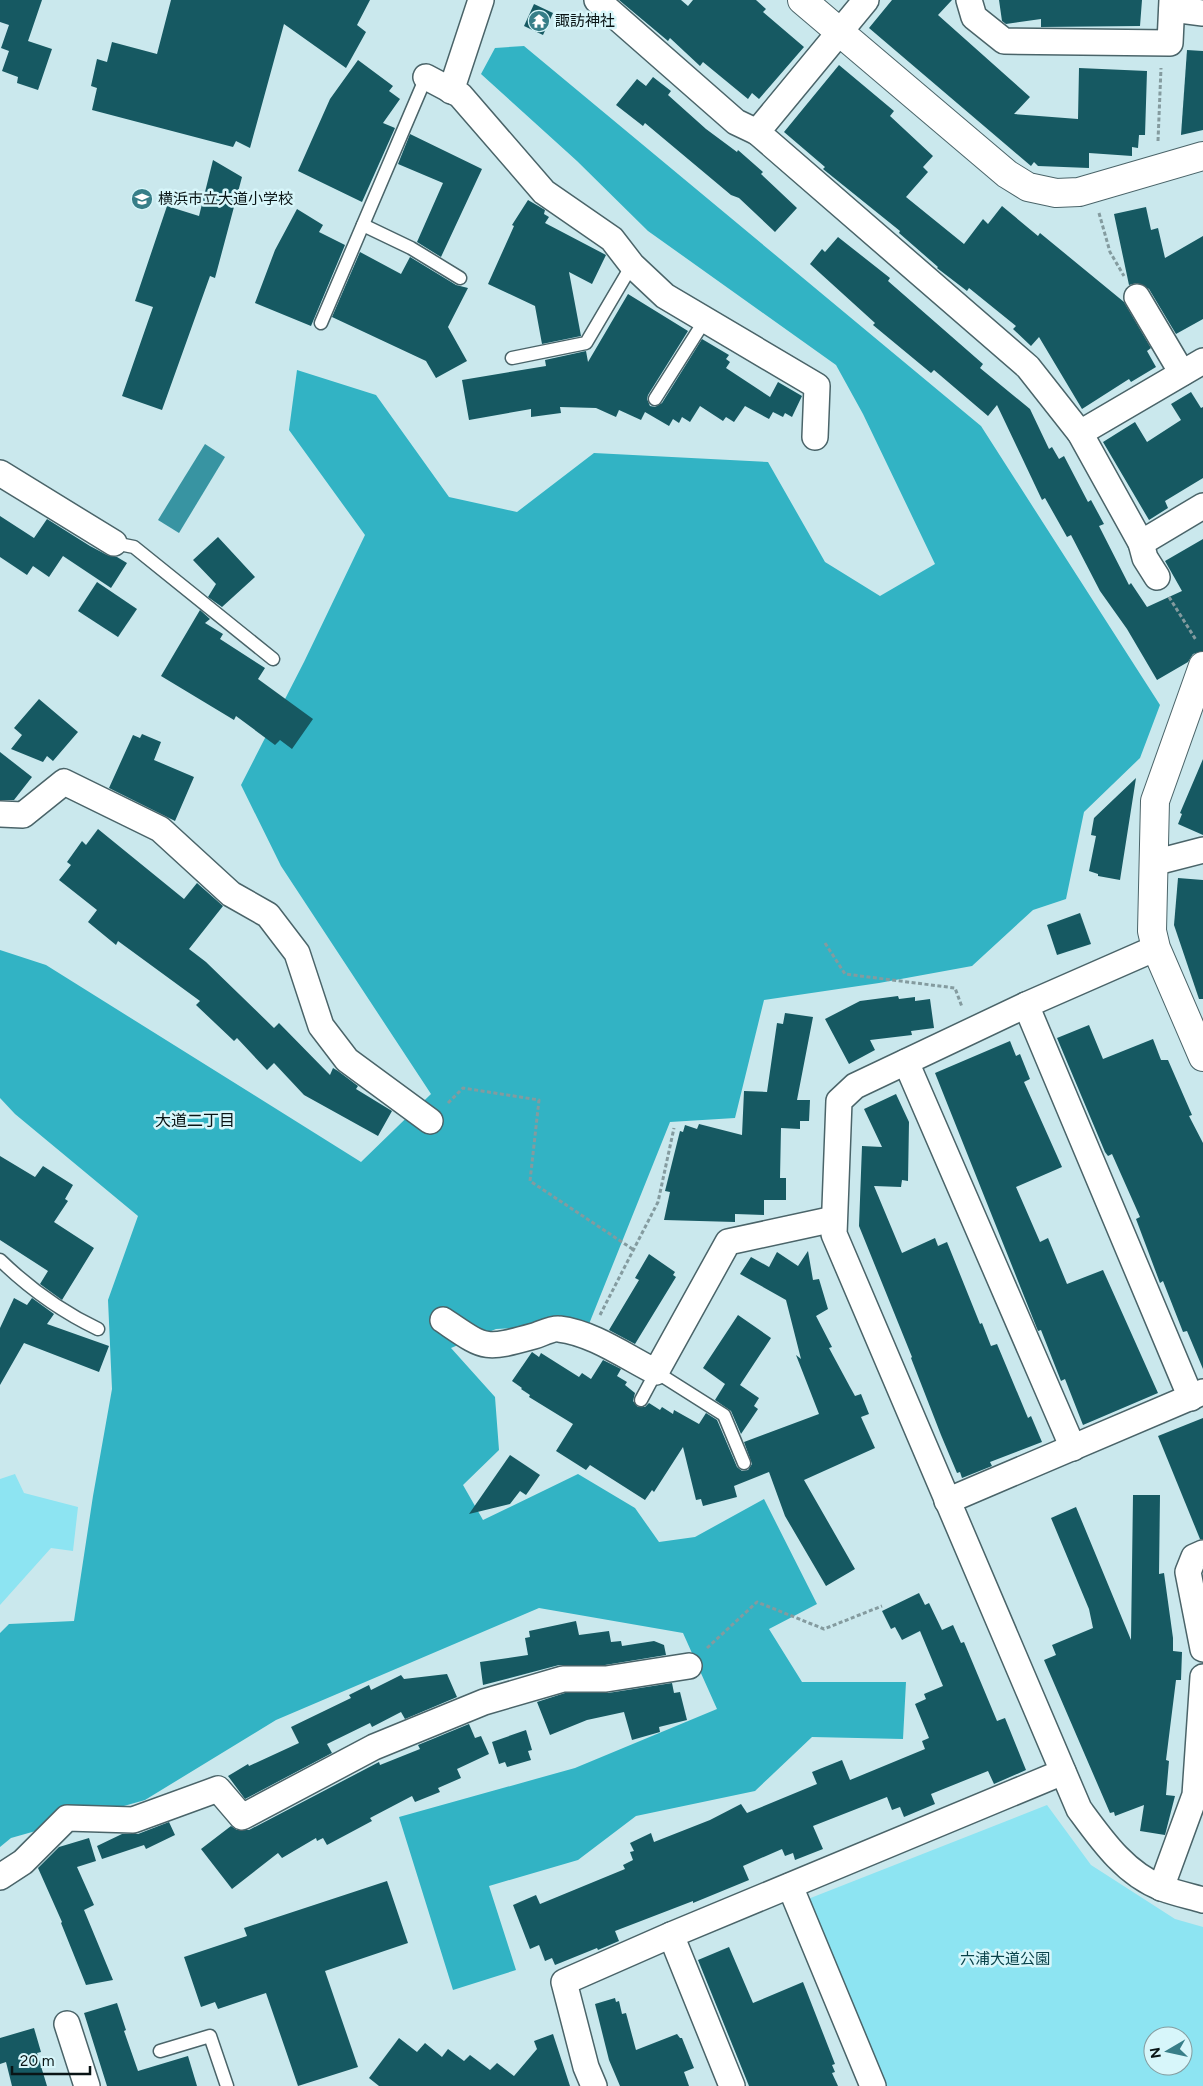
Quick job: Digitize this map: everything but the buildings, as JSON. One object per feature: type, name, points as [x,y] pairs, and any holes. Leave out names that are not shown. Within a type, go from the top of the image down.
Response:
[{"type":"street","points":[[451,91],[481,0]]},
{"type":"street","points":[[597,0],[736,122],[756,132],[1028,367],[1080,433],[1141,543],[1145,558],[1156,577]]},
{"type":"street","points":[[802,0],[1007,174],[1028,187],[1056,194],[1092,188],[1203,156]]},
{"type":"street","points":[[756,132],[866,0]]},
{"type":"street","points":[[969,0],[974,17],[1004,41],[1170,42],[1172,4],[1203,13]]},
{"type":"street","points":[[426,77],[460,95],[544,192],[612,239],[632,265],[666,296],[817,386],[815,437]]},
{"type":"street","points":[[1137,297],[1182,373]]},
{"type":"street","points":[[1080,433],[1203,361]]},
{"type":"street","points":[[0,473],[114,542]]},
{"type":"street","points":[[1141,543],[1203,506]]},
{"type":"street","points":[[1200,655],[1155,801],[1152,931],[1156,948],[1203,1057]]},
{"type":"street","points":[[0,814],[23,815],[64,782],[160,829],[231,894],[268,914],[297,953],[321,1026],[347,1060],[430,1121]]},
{"type":"street","points":[[1153,863],[1203,850]]},
{"type":"street","points":[[1156,948],[1026,1005],[855,1086],[839,1101],[834,1234],[1079,1808],[1108,1847],[1141,1877],[1161,1888],[1203,1900]]},
{"type":"street","points":[[948,1500],[1197,1395],[1026,1005]]},
{"type":"street","points":[[906,1062],[1073,1448]]},
{"type":"street","points":[[443,1320],[473,1340],[486,1346],[501,1345],[558,1329],[588,1337],[656,1372],[728,1242],[834,1219]]},
{"type":"street","points":[[1203,1553],[1194,1557],[1188,1572],[1203,1649]]},
{"type":"street","points":[[0,1876],[23,1862],[67,1818],[133,1820],[218,1789],[242,1816],[374,1747],[484,1702],[563,1680],[606,1679],[689,1666]]},
{"type":"street","points":[[1161,1888],[1199,1796],[1203,1677]]},
{"type":"street","points":[[594,2086],[586,2067],[564,1982],[670,1935],[1063,1772]]},
{"type":"street","points":[[790,1886],[873,2086]]},
{"type":"street","points":[[670,1935],[732,2086]]},
{"type":"street","points":[[68,2024],[87,2086]]},
{"type":"lane","points":[[321,323],[426,77]]},
{"type":"lane","points":[[363,225],[411,248],[460,278]]},
{"type":"lane","points":[[512,358],[586,342],[632,265]]},
{"type":"lane","points":[[655,399],[704,320]]},
{"type":"lane","points":[[114,542],[134,547],[273,659]]},
{"type":"lane","points":[[0,1260],[24,1284],[65,1313],[98,1329]]},
{"type":"lane","points":[[641,1400],[656,1372],[724,1416],[744,1463]]},
{"type":"lane","points":[[160,2051],[210,2036],[227,2086]]},
{"type":"path","points":[[1158,144],[1162,64]]},
{"type":"path","points":[[1092,188],[1110,252],[1137,297]]},
{"type":"path","points":[[1156,577],[1200,655]]},
{"type":"path","points":[[825,943],[845,974],[955,988]]},
{"type":"path","points":[[430,1121],[463,1088],[539,1100],[530,1181],[634,1250]]},
{"type":"path","points":[[588,1337],[658,1202],[674,1128]]},
{"type":"path","points":[[689,1666],[757,1602],[824,1628],[882,1606]]},
{"type":"green space","points":[[15,1474],[24,1493],[78,1507],[73,1551],[51,1548],[0,1605],[0,1479]]},
{"type":"green space","name":"六浦大道公園","points":[[1047,1805],[1091,1865],[1175,1919],[1203,1927],[1203,2086],[880,2086],[808,1899]]},
{"type":"shaded area","points":[[524,46],[981,426],[1160,705],[1140,758],[1084,812],[1066,899],[1033,910],[972,966],[879,983],[764,1000],[735,1118],[670,1122],[589,1324],[496,1329],[451,1348],[495,1397],[499,1450],[463,1485],[483,1520],[578,1474],[635,1508],[659,1542],[695,1537],[764,1499],[817,1604],[769,1629],[802,1682],[906,1682],[903,1739],[812,1737],[755,1791],[636,1816],[578,1860],[489,1886],[516,1970],[453,1990],[399,1817],[575,1768],[717,1709],[683,1633],[539,1608],[276,1720],[145,1800],[11,1838],[0,1847],[0,1633],[9,1624],[74,1621],[112,1389],[108,1300],[138,1216],[15,1114],[0,1098],[0,950],[46,965],[361,1162],[431,1094],[281,866],[241,785],[304,662],[365,535],[289,430],[297,370],[376,395],[449,497],[517,512],[594,453],[768,462],[825,562],[880,596],[935,564],[863,414],[836,365],[648,231],[577,161],[481,74],[495,48]]},
{"type":"shaded area","points":[[205,444],[225,457],[179,533],[158,520]]},
{"type":"place","name":"諏訪神社","points":[[539,21]]},
{"type":"place","name":"横浜市立大道小学校","points":[[142,199]]},
{"type":"district","name":"大道二丁目","points":[[195,1120]]}]
